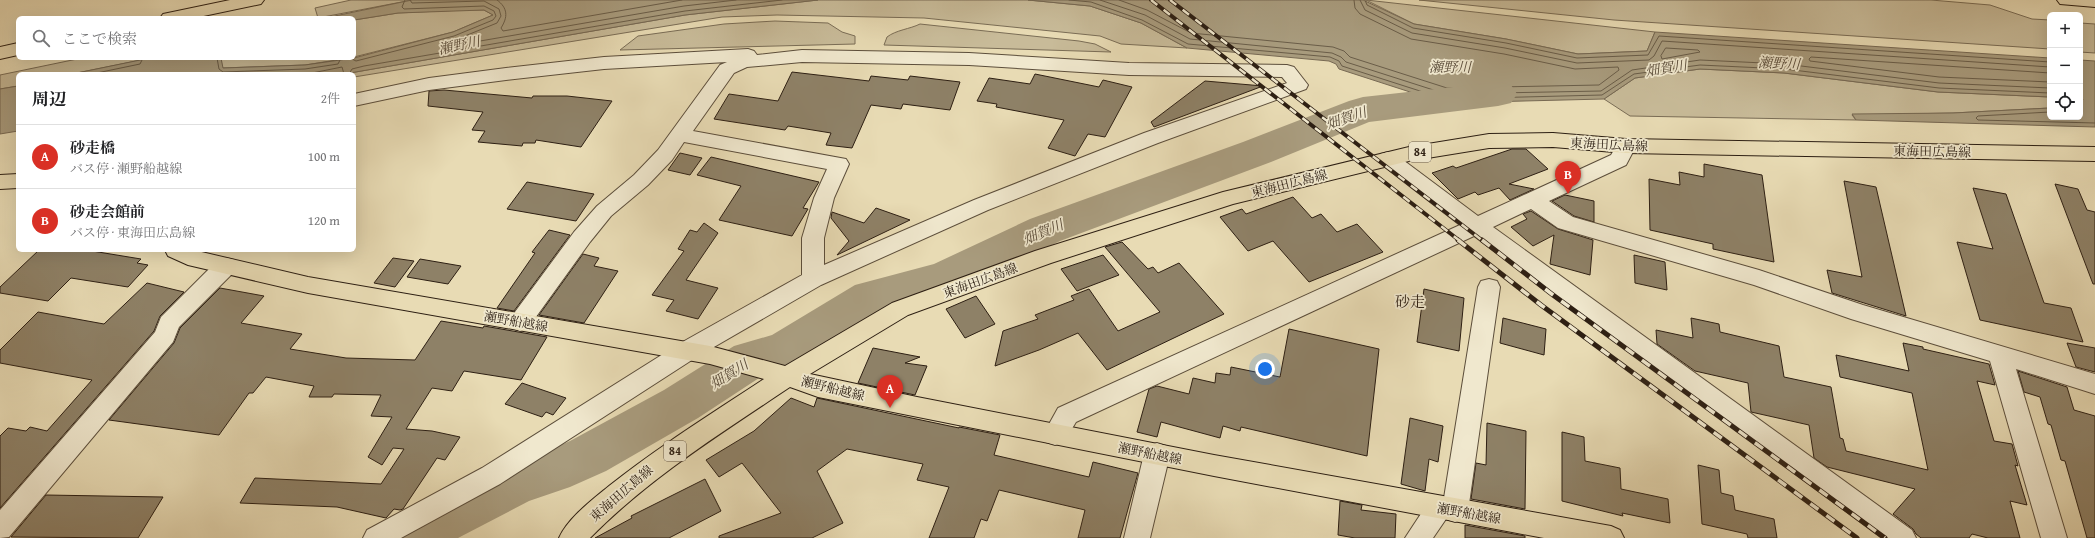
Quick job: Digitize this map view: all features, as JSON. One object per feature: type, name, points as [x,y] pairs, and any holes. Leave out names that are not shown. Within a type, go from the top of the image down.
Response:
[{"type":"main road","points":[[179,16],[255,0]]},
{"type":"main road","points":[[2068,0],[2095,2]]},
{"type":"main road","points":[[0,53],[16,49]]},
{"type":"main road","name":"東海田広島線","points":[[572,538],[603,507],[657,463],[779,374],[900,309],[1021,265],[1230,198],[1388,159],[1489,141],[1553,140],[1626,146],[2095,154]]},
{"type":"main road","points":[[0,182],[16,181]]},
{"type":"main road","name":"瀬野船越線","points":[[179,252],[188,257],[308,285],[699,353],[779,374],[818,387],[1055,435],[1447,509],[1611,538]]},
{"type":"street","points":[[356,100],[429,84],[604,64],[762,54],[787,58]]},
{"type":"street","points":[[376,538],[491,476],[699,353],[813,279],[981,204],[1156,137],[1299,85],[1287,71],[1129,70],[969,59],[802,56],[743,62],[727,69],[680,135],[642,180],[604,211],[591,226],[520,322]]},
{"type":"street","points":[[680,135],[839,164],[824,198],[813,238],[813,279]]},
{"type":"street","points":[[1055,435],[1067,415],[1619,160],[1626,146]]},
{"type":"street","points":[[1388,159],[1476,226],[1903,538]]},
{"type":"street","points":[[1533,200],[1566,223],[1759,278],[1859,313],[2095,384]]},
{"type":"street","points":[[0,528],[165,336],[169,323],[226,266]]},
{"type":"street","points":[[1418,538],[1447,509],[1489,287]]},
{"type":"street","points":[[2000,355],[2054,538]]},
{"type":"street","points":[[1137,538],[1157,454]]},
{"type":"shaded area","points":[[351,0],[412,0],[328,16],[317,16],[315,8]]},
{"type":"shaded area","points":[[818,0],[1028,0],[1090,6],[1141,23],[1187,48],[1121,44],[1100,36],[924,18],[777,15],[722,17],[356,77],[356,72],[685,15]]},
{"type":"shaded area","points":[[1366,0],[1655,32],[1647,51],[1578,54],[1506,39],[1414,24]]},
{"type":"shaded area","points":[[1419,0],[1931,0],[1990,5],[2032,19],[2047,20],[2047,49],[1614,20]]},
{"type":"shaded area","points":[[484,10],[493,15],[453,32],[356,56],[356,20],[398,13]]},
{"type":"shaded area","points":[[775,21],[828,23],[842,32],[855,36],[855,44],[620,50],[638,36],[724,24]]},
{"type":"shaded area","points":[[2083,23],[2095,24],[2095,53],[2083,52]]},
{"type":"shaded area","points":[[920,24],[1079,41],[1095,44],[1111,52],[884,45],[887,37]]},
{"type":"shaded area","points":[[72,60],[141,60],[82,72],[16,72],[16,86],[0,89],[0,75]]},
{"type":"shaded area","points":[[221,60],[336,60],[305,65],[222,68]]},
{"type":"shaded area","points":[[1700,69],[1784,73],[1938,92],[2047,97],[2047,108],[1953,113],[1852,115],[1856,120],[1630,116],[1604,99],[1635,78]]},
{"type":"water","name":"瀬野川","points":[[412,0],[818,0],[685,15],[356,72],[82,72],[140,60],[221,60],[223,68],[305,65],[340,60],[356,60],[356,57],[453,32],[493,15],[484,10],[398,13],[356,20],[356,16],[335,16]]},
{"type":"water","name":"瀬野川","points":[[1028,0],[1363,0],[1414,24],[1506,39],[1578,54],[1647,51],[1655,32],[2047,58],[2047,97],[1938,92],[1784,73],[1700,69],[1635,78],[1604,99],[1444,103],[1339,69],[1336,64],[1329,61],[1187,48],[1141,23],[1090,6]]},
{"type":"water","points":[[2083,60],[2095,61],[2095,127],[1856,120],[1852,114],[1953,113],[2047,108],[2047,120],[2083,120]]},
{"type":"water","points":[[16,86],[16,131],[0,134],[0,89]]},
{"type":"building","points":[[792,72],[869,81],[871,76],[908,80],[910,76],[960,82],[950,110],[903,104],[901,109],[871,105],[852,148],[826,145],[831,133],[788,126],[785,130],[714,119],[729,94],[778,101]]},
{"type":"building","points":[[1035,74],[1099,87],[1103,80],[1132,87],[1105,137],[1088,134],[1075,156],[1048,148],[1064,120],[996,107],[997,104],[977,101],[989,78],[1030,84]]},
{"type":"building","points":[[1205,81],[1263,86],[1154,127],[1151,122]]},
{"type":"building","points":[[444,90],[532,98],[533,96],[567,96],[612,101],[581,147],[536,140],[535,143],[523,143],[522,146],[478,142],[485,131],[472,130],[483,112],[428,106],[429,91]]},
{"type":"building","points":[[1512,149],[1526,149],[1548,169],[1509,184],[1534,189],[1510,200],[1499,188],[1478,195],[1475,192],[1458,199],[1432,173],[1453,166],[1456,168]]},
{"type":"building","points":[[680,153],[702,158],[690,175],[668,170]]},
{"type":"building","points":[[711,157],[819,182],[803,208],[808,209],[792,236],[719,220],[741,186],[697,175]]},
{"type":"building","points":[[1704,164],[1762,175],[1774,262],[1713,249],[1713,244],[1650,230],[1649,179],[1680,185],[1679,172],[1704,177]]},
{"type":"building","points":[[1844,181],[1876,187],[1906,316],[1832,293],[1827,270],[1862,277]]},
{"type":"building","points":[[527,182],[594,194],[576,221],[507,209]]},
{"type":"building","points":[[2055,184],[2078,189],[2087,210],[2095,212],[2095,284],[2093,284]]},
{"type":"building","points":[[1973,188],[2006,194],[2044,303],[2071,308],[2083,342],[1980,320],[1957,242],[1993,249]]},
{"type":"building","points":[[1565,195],[1594,201],[1594,222],[1574,216],[1552,201]]},
{"type":"building","points":[[1293,197],[1312,218],[1321,214],[1337,232],[1357,224],[1383,252],[1309,282],[1273,241],[1248,251],[1220,217],[1242,209],[1246,214]]},
{"type":"building","points":[[876,208],[910,220],[837,255],[849,241],[831,218],[832,212],[864,223]]},
{"type":"building","points":[[1531,211],[1558,229],[1593,240],[1590,275],[1550,264],[1554,235],[1533,246],[1511,227],[1527,219],[1523,214]]},
{"type":"building","points":[[704,223],[718,233],[686,280],[718,288],[698,319],[666,311],[674,300],[652,295],[684,251],[678,249],[690,230],[697,232]]},
{"type":"building","points":[[549,230],[570,235],[514,311],[497,308],[535,253],[532,252]]},
{"type":"building","points":[[1122,242],[1148,269],[1153,267],[1158,273],[1179,263],[1224,314],[1107,370],[1078,333],[1039,350],[995,366],[1003,331],[1038,319],[1035,315],[1074,300],[1071,296],[1089,289],[1118,331],[1160,312],[1105,247]]},
{"type":"building","points":[[37,252],[98,252],[141,259],[137,263],[148,265],[128,287],[71,278],[48,301],[0,293],[0,287]]},
{"type":"building","points":[[583,254],[599,258],[594,266],[618,271],[584,323],[539,315]]},
{"type":"building","points":[[1103,255],[1119,275],[1077,291],[1061,269]]},
{"type":"building","points":[[1634,255],[1665,262],[1667,290],[1635,283]]},
{"type":"building","points":[[393,258],[414,261],[395,287],[374,283]]},
{"type":"building","points":[[420,259],[461,266],[448,284],[407,277]]},
{"type":"building","points":[[147,283],[184,292],[160,316],[154,331],[0,508],[0,436],[8,428],[26,431],[30,427],[47,431],[92,380],[0,363],[0,350],[38,312],[104,324]]},
{"type":"building","points":[[220,288],[264,296],[241,323],[302,334],[290,349],[346,358],[415,360],[441,321],[483,328],[484,326],[547,337],[521,380],[464,371],[452,391],[432,388],[406,429],[432,431],[460,437],[445,460],[437,458],[403,509],[394,509],[386,518],[337,507],[240,503],[255,478],[381,484],[404,449],[393,448],[382,465],[368,457],[392,417],[371,416],[381,395],[334,394],[332,397],[309,397],[314,386],[266,377],[253,393],[249,393],[219,435],[109,420],[174,343],[180,328]]},
{"type":"building","points":[[1424,289],[1464,298],[1459,351],[1417,342]]},
{"type":"building","points":[[976,296],[995,324],[965,338],[946,309]]},
{"type":"building","points":[[1503,318],[1546,329],[1544,355],[1500,343]]},
{"type":"building","points":[[1691,318],[1719,324],[1720,332],[1779,346],[1784,377],[1831,387],[1840,438],[1843,439],[1846,451],[1928,470],[1912,393],[1840,377],[1836,355],[1909,371],[1903,343],[1989,364],[1995,385],[1977,381],[1994,441],[2012,444],[2018,466],[2015,465],[2027,505],[2010,501],[2020,538],[1988,538],[1972,534],[1969,538],[1921,538],[1913,529],[1893,514],[1915,489],[1827,467],[1814,458],[1809,425],[1751,412],[1748,383],[1695,371],[1657,344],[1656,330],[1693,338]]},
{"type":"building","points":[[1289,329],[1379,349],[1367,456],[1241,427],[1240,431],[1223,426],[1220,438],[1161,422],[1157,437],[1137,432],[1149,389],[1157,386],[1189,394],[1193,378],[1215,383],[1216,373],[1230,375],[1231,367],[1280,377]]},
{"type":"building","points":[[2067,343],[2095,348],[2095,372],[2076,367]]},
{"type":"building","points":[[873,348],[920,357],[905,363],[927,366],[915,395],[858,383]]},
{"type":"building","points":[[2018,371],[2067,387],[2074,410],[2095,416],[2095,538],[2087,538],[2065,461],[2061,460],[2051,425],[2048,424],[2040,397],[2024,392]]},
{"type":"building","points":[[522,383],[566,398],[553,415],[546,412],[542,417],[505,404]]},
{"type":"building","points":[[791,398],[814,407],[817,398],[959,428],[1000,435],[994,455],[1089,477],[1093,462],[1138,473],[1120,538],[1078,538],[1085,510],[999,490],[987,521],[981,519],[974,538],[929,538],[949,487],[917,480],[923,464],[847,449],[817,471],[843,523],[812,538],[719,538],[719,536],[781,513],[742,463],[719,477],[706,460],[754,431]]},
{"type":"building","points":[[1410,418],[1443,426],[1438,462],[1429,459],[1425,491],[1401,484]]},
{"type":"building","points":[[1487,423],[1526,431],[1525,509],[1471,499],[1476,463],[1486,465]]},
{"type":"building","points":[[1562,432],[1584,437],[1585,461],[1620,468],[1621,489],[1668,499],[1670,523],[1622,513],[1623,516],[1562,501]]},
{"type":"building","points":[[1698,465],[1719,470],[1721,493],[1733,496],[1735,510],[1774,519],[1777,538],[1748,538],[1747,534],[1702,524]]},
{"type":"building","points":[[705,479],[721,511],[669,538],[595,538],[632,518],[631,516]]},
{"type":"building","points":[[46,495],[163,497],[138,538],[11,537]]},
{"type":"building","points":[[1340,501],[1362,505],[1361,510],[1396,514],[1395,538],[1355,538],[1338,535]]},
{"type":"building","points":[[1465,525],[1525,536],[1525,538],[1465,538]]},
{"type":"waterway","name":"畑賀川","points":[[416,538],[443,519],[515,483],[552,472],[588,456],[681,404],[751,359],[785,350],[871,297],[945,278],[1045,230],[1257,152],[1363,110],[1498,94]]},
{"type":"railway","points":[[1151,0],[1460,241]]},
{"type":"railway","points":[[1170,0],[1483,241]]},
{"type":"railway","points":[[1458,240],[1541,305],[1857,538]]},
{"type":"railway","points":[[1482,240],[1553,295],[1885,538]]},
{"type":"place","name":"砂走会館前","points":[[1568,194]]},
{"type":"place","name":"砂走橋","points":[[890,408]]},
{"type":"district","name":"砂走","points":[[1410,302]]}]
